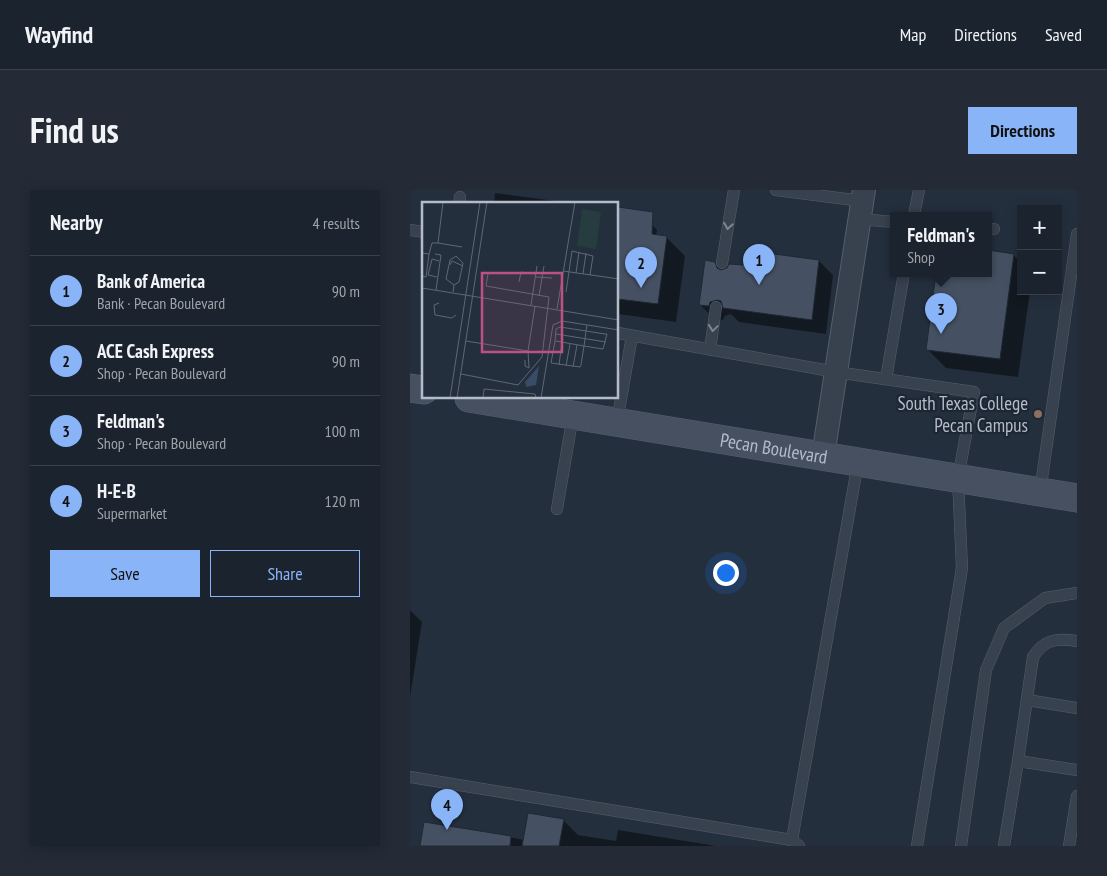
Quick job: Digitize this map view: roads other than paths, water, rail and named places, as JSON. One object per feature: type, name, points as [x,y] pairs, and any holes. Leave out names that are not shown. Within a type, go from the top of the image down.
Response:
[{"type":"main road","name":"Pecan Boulevard","points":[[475,399],[1077,498]]},
{"type":"street","points":[[823,456],[862,203]]},
{"type":"lane","points":[[722,263],[734,190]]},
{"type":"lane","points":[[776,190],[862,203],[890,220]]},
{"type":"lane","points":[[914,212],[918,190]]},
{"type":"lane","points":[[1040,492],[1077,234]]},
{"type":"lane","points":[[886,379],[903,277]]},
{"type":"lane","points":[[710,350],[716,307]]},
{"type":"lane","points":[[619,333],[836,372],[974,392],[958,478],[962,568],[917,846]]},
{"type":"lane","points":[[617,422],[632,336]]},
{"type":"lane","points":[[557,509],[573,415]]},
{"type":"lane","points":[[410,777],[789,843],[858,462]]},
{"type":"lane","points":[[961,846],[986,670],[1004,628],[1045,598],[1077,593]]},
{"type":"lane","points":[[1004,846],[1033,657],[1040,646],[1052,641],[1066,639],[1077,641]]},
{"type":"lane","points":[[1027,700],[1077,708]]},
{"type":"lane","points":[[1018,761],[1077,770]]},
{"type":"lane","points":[[1069,846],[1077,796]]},
{"type":"place","name":"Bank of America","points":[[759,285]]},
{"type":"place","name":"ACE Cash Express","points":[[641,288]]},
{"type":"place","name":"Feldman's","points":[[941,334]]},
{"type":"place","name":"South Texas College Pecan Campus","points":[[1038,414]]},
{"type":"place","name":"H-E-B","points":[[447,830]]}]
